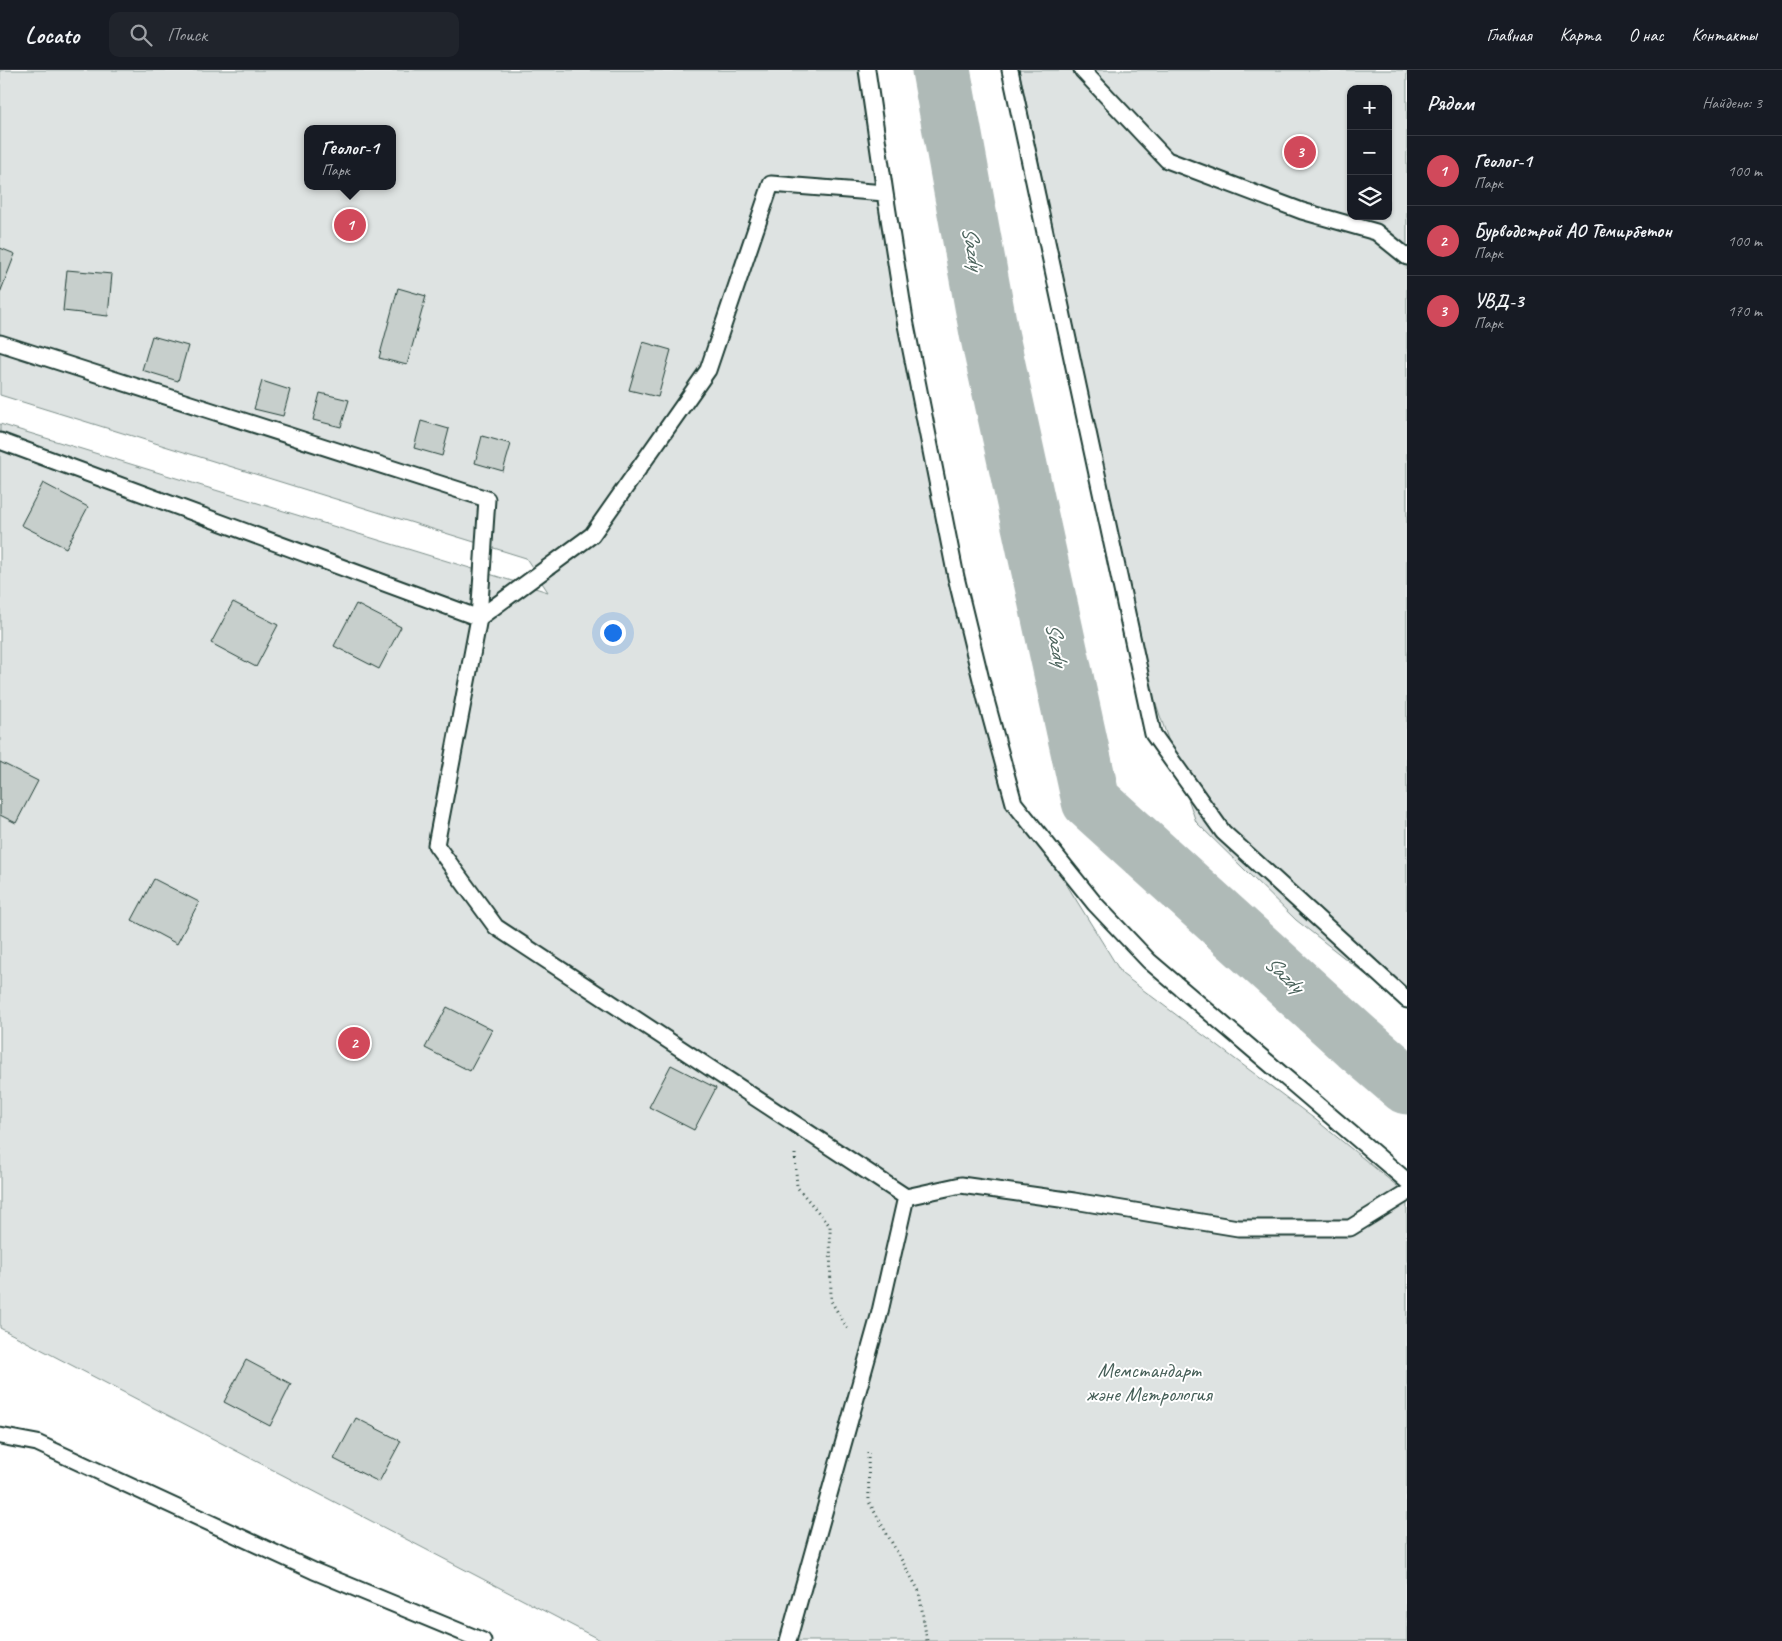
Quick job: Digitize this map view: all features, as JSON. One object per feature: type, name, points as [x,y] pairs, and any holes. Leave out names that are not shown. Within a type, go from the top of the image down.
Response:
[{"type":"lane","points":[[867,70],[905,320],[956,577],[986,700],[1014,803],[1096,904],[1149,962],[1407,1181]]},
{"type":"lane","points":[[1010,70],[1153,734],[1223,832],[1407,1000]]},
{"type":"lane","points":[[1082,70],[1167,160],[1302,212],[1376,232],[1407,258]]},
{"type":"lane","points":[[478,618],[592,535],[708,370],[771,184],[885,193]]},
{"type":"lane","points":[[0,343],[487,499],[478,618],[436,845],[496,927],[906,1197],[961,1185],[1074,1200],[1238,1228],[1350,1228],[1407,1193]]},
{"type":"lane","points":[[0,441],[478,618]]},
{"type":"lane","points":[[788,1641],[879,1316],[906,1197]]},
{"type":"lane","points":[[0,1436],[36,1443],[314,1571],[483,1641]]},
{"type":"green space","name":"Мемстандарт және Метрология","points":[[0,70],[861,70],[925,396],[1010,793],[1122,974],[1316,1120],[1407,1194],[1407,1641],[602,1641],[0,1328],[0,424],[548,592],[526,558],[0,395]]},
{"type":"green space","points":[[1019,70],[1407,70],[1407,1007],[1296,920],[1196,822],[1152,692]]},
{"type":"building","points":[[0,248],[15,254],[0,293]]},
{"type":"building","points":[[67,270],[112,274],[108,316],[63,311]]},
{"type":"building","points":[[398,288],[426,296],[407,365],[379,358]]},
{"type":"building","points":[[152,336],[188,346],[178,381],[142,370]]},
{"type":"building","points":[[643,342],[671,350],[658,397],[629,390]]},
{"type":"building","points":[[262,381],[290,390],[283,416],[254,409]]},
{"type":"building","points":[[320,393],[349,400],[341,427],[313,420]]},
{"type":"building","points":[[421,421],[449,429],[442,456],[414,448]]},
{"type":"building","points":[[482,436],[511,444],[503,471],[475,463]]},
{"type":"building","points":[[43,483],[88,507],[66,548],[21,525]]},
{"type":"building","points":[[233,602],[278,625],[256,667],[211,643]]},
{"type":"building","points":[[356,604],[401,627],[379,669],[334,646]]},
{"type":"building","points":[[0,762],[38,781],[16,823],[0,815]]},
{"type":"building","points":[[154,879],[199,902],[177,944],[132,920]]},
{"type":"building","points":[[447,1007],[492,1030],[470,1071],[425,1048]]},
{"type":"building","points":[[671,1065],[716,1088],[694,1130],[649,1107]]},
{"type":"building","points":[[246,1360],[291,1384],[270,1426],[224,1402]]},
{"type":"building","points":[[356,1418],[401,1441],[379,1482],[334,1459]]},
{"type":"waterway","name":"Sazdy","points":[[941,70],[989,333],[1091,801],[1358,1043],[1407,1085]]},
{"type":"place","name":"УВД-3","points":[[1300,152]]},
{"type":"place","name":"Геолог-1","points":[[350,225]]},
{"type":"place","name":"Бурводстрой АО Темирбетон","points":[[354,1043]]}]
